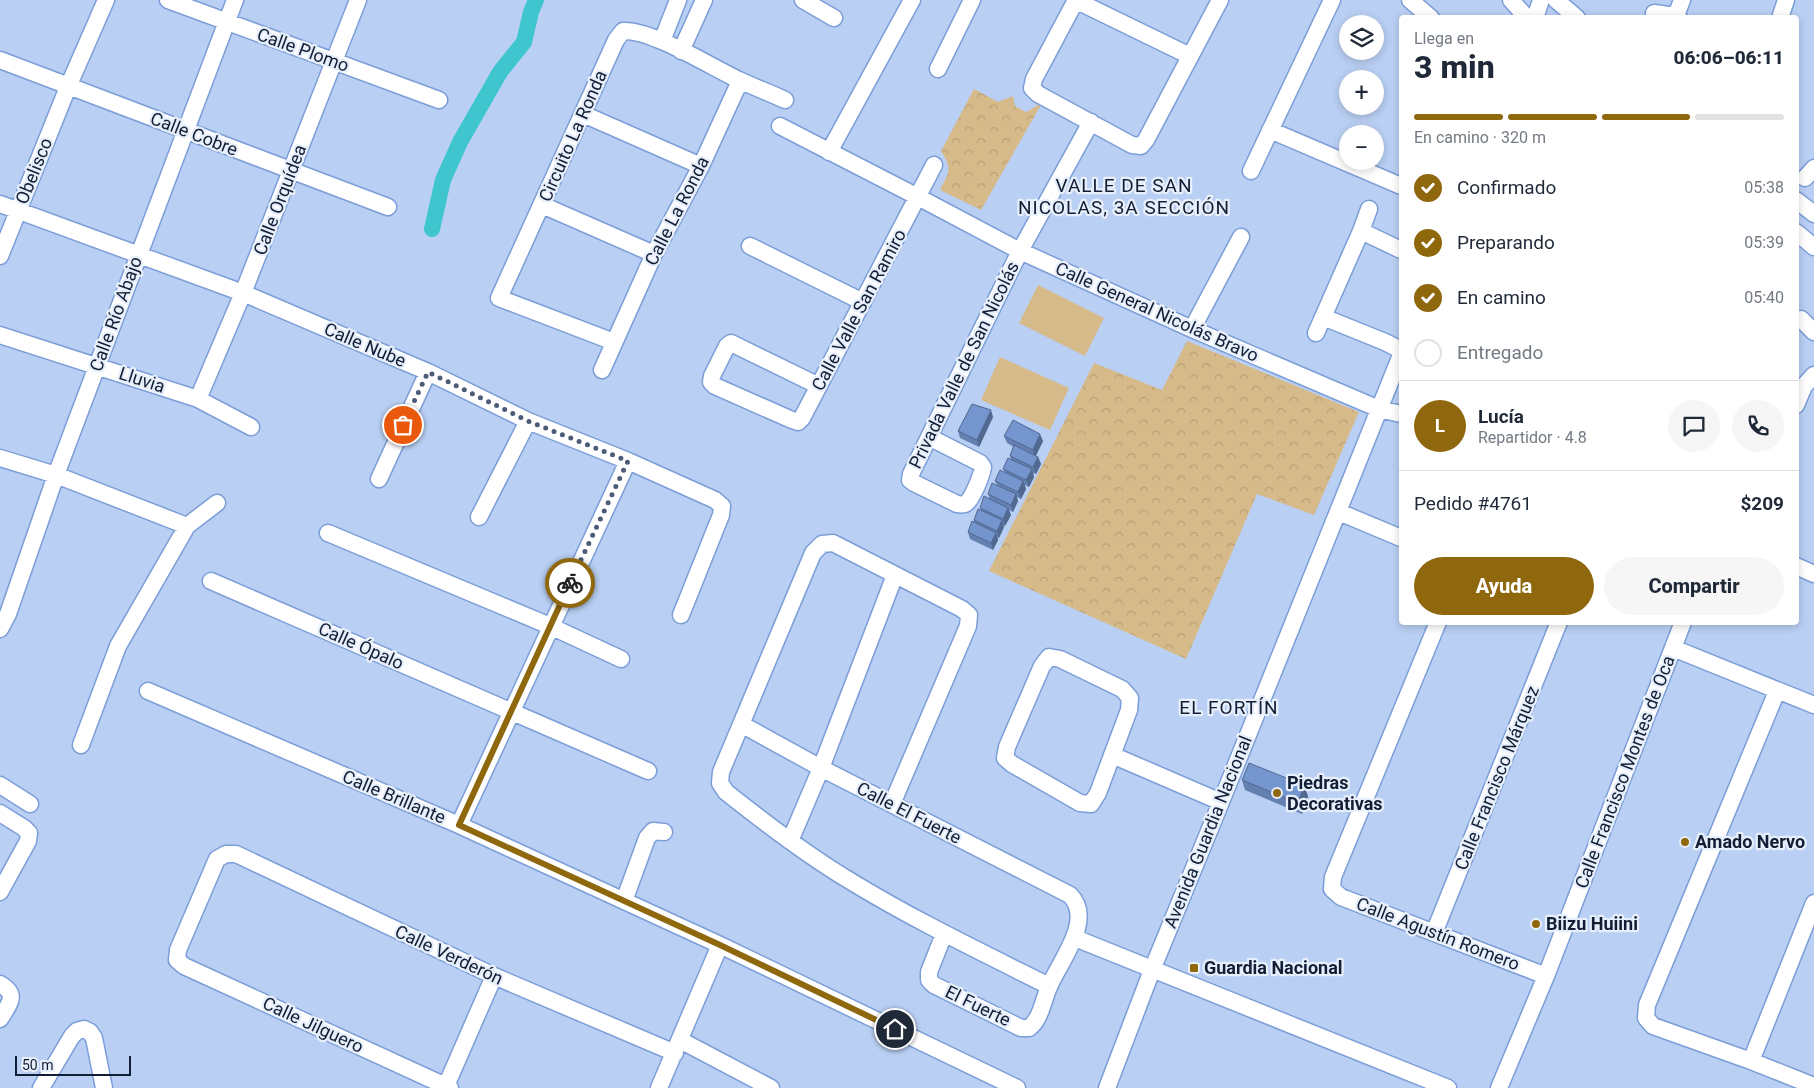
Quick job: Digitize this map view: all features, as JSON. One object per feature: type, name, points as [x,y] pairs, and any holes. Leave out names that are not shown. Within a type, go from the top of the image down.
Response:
[{"type":"street","name":"Obelisco","points":[[0,256],[68,86],[106,0]]},
{"type":"street","name":"Calle Plomo","points":[[168,0],[439,100]]},
{"type":"street","name":"Calle Río Abajo","points":[[0,628],[8,614],[56,475],[234,0]]},
{"type":"street","name":"Calle Orquídea","points":[[198,399],[243,293],[358,0]]},
{"type":"street","points":[[662,41],[678,0]]},
{"type":"street","points":[[704,0],[681,51],[740,81],[785,100]]},
{"type":"street","points":[[803,0],[834,18]]},
{"type":"street","points":[[829,152],[912,0]]},
{"type":"street","points":[[938,69],[972,0]]},
{"type":"street","points":[[1190,56],[1075,0],[1034,79],[1032,88],[1038,94],[1132,145],[1140,146],[1146,140],[1220,0]]},
{"type":"street","points":[[1251,171],[1332,0]]},
{"type":"street","points":[[1410,0],[1428,15]]},
{"type":"street","points":[[1510,0],[1524,15]]},
{"type":"street","points":[[1536,15],[1541,0]]},
{"type":"street","points":[[1556,0],[1574,15]]},
{"type":"street","points":[[1678,15],[1682,0]]},
{"type":"street","points":[[1781,15],[1786,0]]},
{"type":"street","points":[[1654,13],[1670,15]]},
{"type":"street","name":"Circuito La Ronda","points":[[614,342],[499,298],[616,40],[623,31],[632,31],[662,41],[681,51]]},
{"type":"street","name":"Calle Cobre","points":[[0,60],[388,207]]},
{"type":"street","name":"Calle La Ronda","points":[[602,370],[654,254],[701,166],[740,81]]},
{"type":"street","points":[[583,114],[701,166]]},
{"type":"street","name":"Privada Valle de San Nicolás","points":[[929,437],[980,463],[984,467],[968,502],[963,505],[957,504],[914,483],[910,480],[911,474],[929,437],[1020,251],[1091,122]]},
{"type":"street","name":"Calle General Nicolás Bravo","points":[[780,126],[1020,251],[1192,329],[1379,409],[1399,414]]},
{"type":"street","points":[[1270,130],[1399,185]]},
{"type":"street","name":"Calle Valle San Ramiro","points":[[819,386],[731,343],[727,346],[712,376],[711,382],[715,386],[798,422],[819,386],[934,165]]},
{"type":"street","points":[[1799,202],[1814,214]]},
{"type":"street","name":"Calle Nube","points":[[0,204],[243,293],[428,372],[528,421],[628,461],[716,500],[722,506],[720,515],[681,615]]},
{"type":"street","points":[[542,205],[654,254]]},
{"type":"street","points":[[1316,333],[1369,208]]},
{"type":"street","points":[[1360,231],[1399,249]]},
{"type":"street","points":[[1799,234],[1814,247]]},
{"type":"street","points":[[1192,329],[1241,237]]},
{"type":"street","points":[[750,246],[863,302]]},
{"type":"street","points":[[1323,317],[1399,349]]},
{"type":"street","points":[[1800,320],[1814,332]]},
{"type":"street","name":"Lluvia","points":[[0,335],[98,365],[198,399],[251,427]]},
{"type":"street","name":"Avenida Guardia Nacional","points":[[1108,1088],[1152,970],[1399,360]]},
{"type":"street","points":[[379,478],[428,372]]},
{"type":"street","points":[[1799,398],[1804,386],[1814,375]]},
{"type":"street","points":[[479,517],[528,421]]},
{"type":"street","points":[[0,458],[56,475],[187,526]]},
{"type":"street","points":[[459,825],[628,461]]},
{"type":"street","points":[[81,745],[118,646],[187,526],[218,503]]},
{"type":"street","points":[[1339,512],[1399,537]]},
{"type":"street","points":[[328,533],[550,626],[621,659]]},
{"type":"street","points":[[892,804],[968,626],[969,616],[962,609],[896,574],[833,544],[822,544],[813,553],[741,724],[722,772],[720,783],[726,792],[790,842],[846,879],[944,934],[1049,986]]},
{"type":"street","points":[[1799,567],[1814,574]]},
{"type":"street","points":[[790,842],[821,768],[896,574]]},
{"type":"street","name":"Calle Ópalo","points":[[211,581],[648,771]]},
{"type":"street","name":"Calle Agustín Romero","points":[[1437,625],[1333,877],[1332,889],[1341,897],[1546,976]]},
{"type":"street","name":"Calle Francisco Márquez","points":[[1434,934],[1558,625]]},
{"type":"street","name":"Calle Francisco Montes de Oca","points":[[1499,1088],[1546,976],[1682,625]]},
{"type":"street","points":[[1672,648],[1814,705]]},
{"type":"street","points":[[1049,657],[1060,659],[1122,689],[1130,698],[1129,710],[1112,755],[1098,793],[1091,804],[1080,803],[1012,764],[1005,758],[1007,747],[1042,666],[1049,657]]},
{"type":"street","name":"Calle Brillante","points":[[148,691],[459,825],[720,945],[1017,1088]]},
{"type":"street","points":[[1778,691],[1647,1005],[1646,1018],[1653,1026],[1814,1086]]},
{"type":"street","name":"Calle El Fuerte","points":[[741,724],[821,768],[1070,896],[1076,902]]},
{"type":"street","points":[[1112,755],[1221,802]]},
{"type":"street","points":[[0,785],[30,804]]},
{"type":"street","points":[[0,813],[29,833],[28,841],[0,892]]},
{"type":"street","points":[[624,901],[647,838],[653,831],[664,832]]},
{"type":"street","name":"Calle Verderón","points":[[177,960],[178,950],[217,859],[226,854],[236,854],[494,976],[677,1047],[766,1087]]},
{"type":"street","name":"El Fuerte","points":[[944,934],[928,972],[928,980],[1022,1028],[1029,1028],[1035,1023],[1049,986],[1075,938],[1079,912],[1076,902]]},
{"type":"street","points":[[1751,1061],[1814,903]]},
{"type":"street","points":[[1075,938],[1448,1088]]},
{"type":"street","points":[[659,1088],[720,945]]},
{"type":"street","name":"Calle Jilguero","points":[[177,960],[184,966],[448,1087]]},
{"type":"street","points":[[448,1087],[494,976]]},
{"type":"street","points":[[0,1019],[10,1002],[6,989]]},
{"type":"street","points":[[41,1088],[72,1036],[77,1031],[84,1029],[90,1032],[94,1038],[104,1088]]},
{"type":"green space","points":[[974,89],[998,102],[1013,96],[1015,106],[1026,112],[1042,103],[981,210],[940,190],[948,170],[947,162],[941,151]]},
{"type":"green space","points":[[1038,285],[1104,318],[1085,356],[1019,323]]},
{"type":"green space","points":[[1187,341],[1359,412],[1314,515],[1257,494],[1186,659],[989,571],[1094,363],[1162,390]]},
{"type":"green space","points":[[1000,357],[1069,388],[1050,430],[981,400]]},
{"type":"building","points":[[972,404],[991,410],[977,440],[958,431]]},
{"type":"building","points":[[1013,420],[1040,434],[1033,450],[1004,436]]},
{"type":"building","points":[[1014,445],[1038,457],[1033,467],[1010,456]]},
{"type":"building","points":[[1008,458],[1032,469],[1026,480],[1003,469]]},
{"type":"building","points":[[1000,470],[1023,481],[1018,492],[995,481]]},
{"type":"building","points":[[992,483],[1016,494],[1011,505],[988,494]]},
{"type":"building","points":[[984,496],[1008,508],[1003,519],[980,508]]},
{"type":"building","points":[[978,509],[1002,520],[997,531],[974,520]]},
{"type":"building","points":[[972,521],[996,533],[991,543],[968,532]]},
{"type":"building","points":[[1249,763],[1304,785],[1298,803],[1242,780]]},
{"type":"waterway","points":[[432,229],[443,180],[460,142],[500,72],[524,42],[531,12],[536,0]]},
{"type":"way so far","points":[[403,425],[428,372],[528,421],[628,461],[570,583]]},
{"type":"place","name":"Piedras Decorativas","points":[[1277,793]]},
{"type":"place","name":"Amado Nervo","points":[[1685,842]]},
{"type":"place","name":"Biizu Huiini","points":[[1536,924]]},
{"type":"place","name":"Guardia Nacional","points":[[1194,968]]},
{"type":"district","name":"VALLE DE SAN NICOLAS, 3A SECCIÓN","points":[[1124,196]]},
{"type":"district","name":"EL FORTÍN","points":[[1229,707]]},
{"type":"route","points":[[570,583],[459,825],[720,945],[895,1029]]}]
